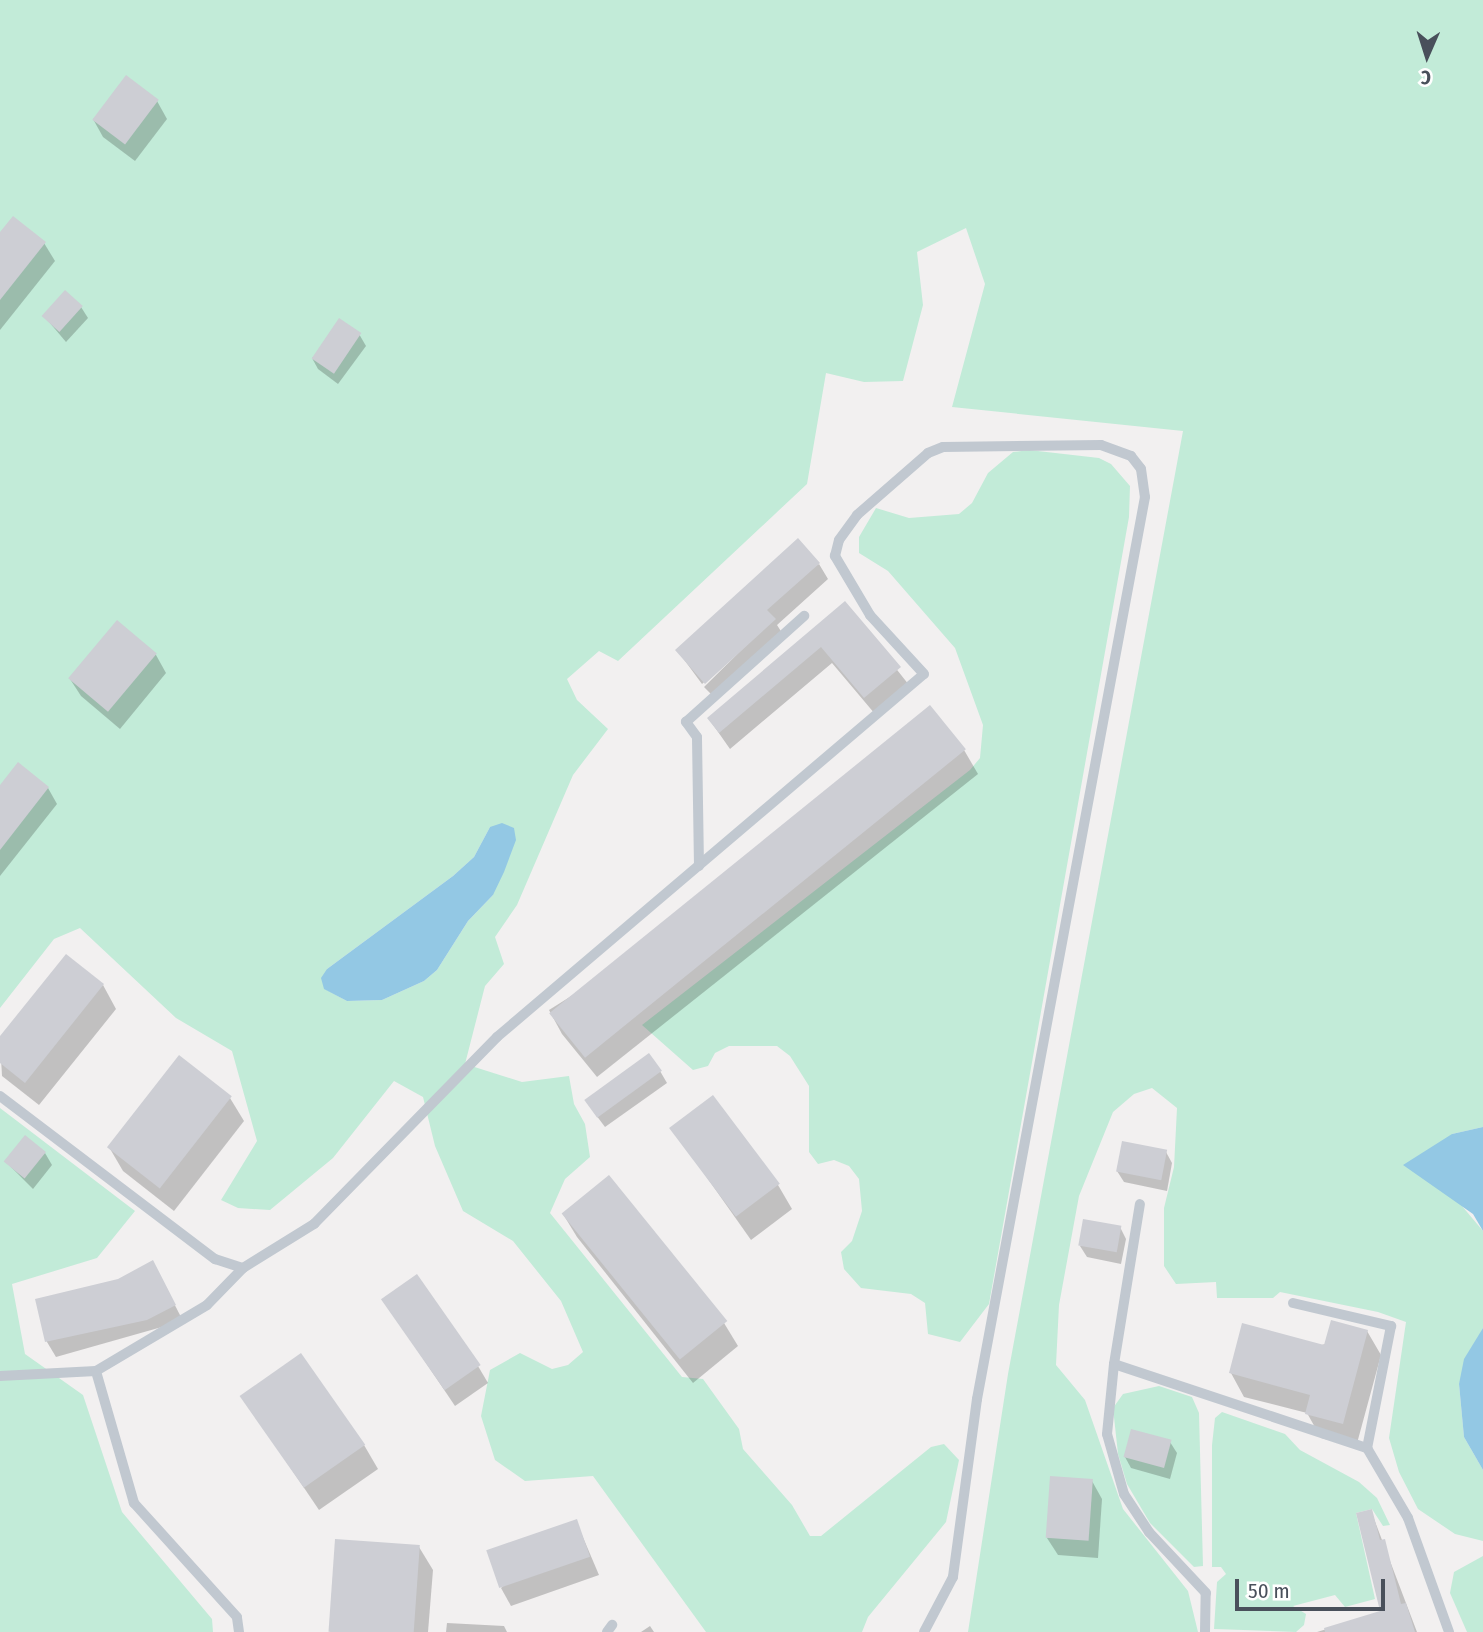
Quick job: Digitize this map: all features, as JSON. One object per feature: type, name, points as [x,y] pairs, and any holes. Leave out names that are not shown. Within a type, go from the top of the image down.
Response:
[{"type":"lane","points":[[0,1376],[96,1371],[207,1305],[243,1268],[314,1223],[497,1037],[924,674],[870,615],[835,556],[839,540],[857,515],[928,453],[943,447],[1101,445],[1131,456],[1141,469],[1145,498],[977,1399],[953,1577],[924,1632]]},
{"type":"lane","points":[[699,866],[697,737],[686,722],[804,616]]},
{"type":"lane","points":[[0,1096],[215,1259],[243,1268]]},
{"type":"lane","points":[[1140,1204],[1114,1364],[1107,1434],[1124,1494],[1149,1532],[1206,1594],[1205,1632]]},
{"type":"lane","points":[[1293,1303],[1391,1326],[1367,1448]]},
{"type":"lane","points":[[1114,1364],[1367,1448],[1408,1518],[1449,1632]]},
{"type":"lane","points":[[96,1371],[134,1503],[237,1617],[239,1632]]},
{"type":"green space","points":[[0,0],[1483,0],[1483,1127],[1452,1134],[1462,1206],[1483,1231],[1483,1328],[1459,1384],[1464,1437],[1483,1470],[1483,1541],[1455,1534],[1418,1509],[1399,1472],[1389,1438],[1406,1322],[1378,1312],[1280,1292],[1273,1298],[1217,1298],[1216,1282],[1176,1284],[1164,1266],[1164,1208],[1174,1167],[1177,1108],[1152,1088],[1134,1094],[1113,1112],[1079,1196],[1059,1305],[1056,1365],[1085,1400],[1123,1509],[1188,1591],[1198,1632],[968,1632],[1008,1374],[1183,431],[952,407],[985,284],[966,228],[917,252],[923,305],[903,381],[864,382],[826,373],[807,484],[618,661],[599,651],[567,679],[577,700],[608,729],[573,775],[517,905],[495,937],[504,964],[485,986],[465,1064],[522,1082],[569,1076],[574,1104],[585,1124],[590,1157],[565,1179],[550,1213],[682,1377],[703,1379],[739,1429],[743,1449],[792,1505],[810,1536],[821,1536],[931,1447],[944,1444],[959,1460],[946,1522],[868,1617],[862,1632],[706,1632],[593,1476],[525,1481],[495,1460],[481,1416],[490,1370],[520,1353],[552,1369],[568,1365],[583,1352],[561,1301],[513,1241],[463,1211],[435,1146],[423,1097],[394,1081],[333,1158],[270,1210],[238,1208],[221,1200],[257,1141],[232,1051],[176,1018],[80,928],[54,939],[0,1008]],"holes":[[[490,827],[493,895],[468,921],[437,970],[424,981],[382,1000],[347,1001],[325,989],[327,969],[453,876],[474,857]]]},
{"type":"green space","points":[[1029,450],[1099,458],[1111,464],[1130,486],[1129,517],[989,1304],[960,1342],[928,1334],[925,1303],[911,1294],[861,1288],[844,1269],[841,1252],[852,1241],[862,1211],[859,1179],[849,1166],[834,1160],[818,1164],[809,1152],[809,1086],[790,1056],[777,1046],[729,1046],[715,1053],[708,1066],[693,1070],[642,1025],[970,770],[980,758],[983,725],[955,648],[888,571],[859,553],[859,537],[876,508],[909,518],[959,514],[972,503],[988,473],[1013,452]]},
{"type":"green space","points":[[0,1108],[135,1211],[97,1258],[12,1284],[25,1354],[83,1395],[122,1512],[212,1619],[213,1632],[0,1632]]},
{"type":"green space","points":[[1159,1386],[1192,1397],[1199,1413],[1203,1566],[1194,1567],[1150,1523],[1127,1484],[1118,1454],[1113,1408],[1123,1394]]},
{"type":"green space","points":[[1222,1412],[1285,1434],[1300,1450],[1359,1482],[1377,1498],[1390,1525],[1383,1526],[1372,1509],[1356,1513],[1375,1599],[1345,1607],[1335,1595],[1293,1606],[1306,1614],[1304,1625],[1296,1632],[1214,1629],[1217,1582],[1226,1574],[1221,1567],[1212,1567],[1212,1445],[1215,1418]]},
{"type":"green space","points":[[1483,1556],[1483,1632],[1467,1632],[1450,1593],[1454,1572]]},
{"type":"water","points":[[502,823],[514,828],[516,840],[504,872],[493,895],[468,921],[437,970],[424,981],[382,1000],[347,1001],[324,989],[321,978],[327,969],[453,876],[474,857],[490,827]]},
{"type":"water","points":[[1483,1127],[1483,1231],[1473,1214],[1403,1165],[1452,1134]]},
{"type":"water","points":[[1483,1328],[1483,1470],[1464,1437],[1459,1384],[1464,1359]]},
{"type":"building","points":[[126,75],[159,100],[125,144],[92,120]]},
{"type":"building","points":[[13,216],[46,242],[0,300],[0,232]]},
{"type":"building","points":[[65,290],[83,306],[59,332],[42,316]]},
{"type":"building","points":[[339,318],[361,333],[334,374],[312,359]]},
{"type":"building","points":[[798,538],[820,563],[767,610],[776,619],[705,684],[675,650]]},
{"type":"building","points":[[845,601],[901,667],[864,698],[821,647],[719,733],[707,718]]},
{"type":"building","points":[[117,620],[157,653],[108,712],[68,678]]},
{"type":"building","points":[[930,705],[966,749],[585,1058],[549,1013]]},
{"type":"building","points":[[18,762],[49,787],[0,850],[0,785]]},
{"type":"building","points":[[66,954],[104,984],[25,1083],[0,1063],[0,1036]]},
{"type":"building","points":[[649,1053],[662,1071],[597,1118],[584,1100]]},
{"type":"building","points":[[179,1055],[232,1096],[160,1188],[107,1147]]},
{"type":"building","points":[[713,1095],[780,1184],[736,1217],[669,1128]]},
{"type":"building","points":[[25,1135],[46,1152],[25,1178],[4,1161]]},
{"type":"building","points":[[1122,1141],[1167,1150],[1161,1180],[1116,1171]]},
{"type":"building","points":[[609,1175],[727,1321],[680,1359],[562,1213]]},
{"type":"building","points":[[1083,1219],[1121,1226],[1117,1252],[1078,1246]]},
{"type":"building","points":[[153,1260],[176,1305],[147,1320],[45,1342],[35,1299],[118,1279]]},
{"type":"building","points":[[417,1274],[481,1365],[445,1390],[381,1299]]},
{"type":"building","points":[[1331,1320],[1368,1330],[1343,1424],[1305,1414],[1310,1395],[1229,1373],[1242,1323],[1324,1345]]},
{"type":"building","points":[[301,1353],[365,1445],[304,1488],[240,1396]]},
{"type":"building","points":[[1131,1429],[1172,1440],[1164,1468],[1123,1457]]},
{"type":"building","points":[[1050,1476],[1093,1479],[1089,1541],[1046,1538]]},
{"type":"building","points":[[1372,1509],[1380,1540],[1385,1539],[1401,1604],[1406,1603],[1415,1632],[1325,1632],[1324,1628],[1380,1611],[1356,1513]]},
{"type":"building","points":[[577,1519],[590,1557],[499,1588],[486,1550]]},
{"type":"building","points":[[335,1539],[420,1545],[414,1632],[329,1632]]}]
